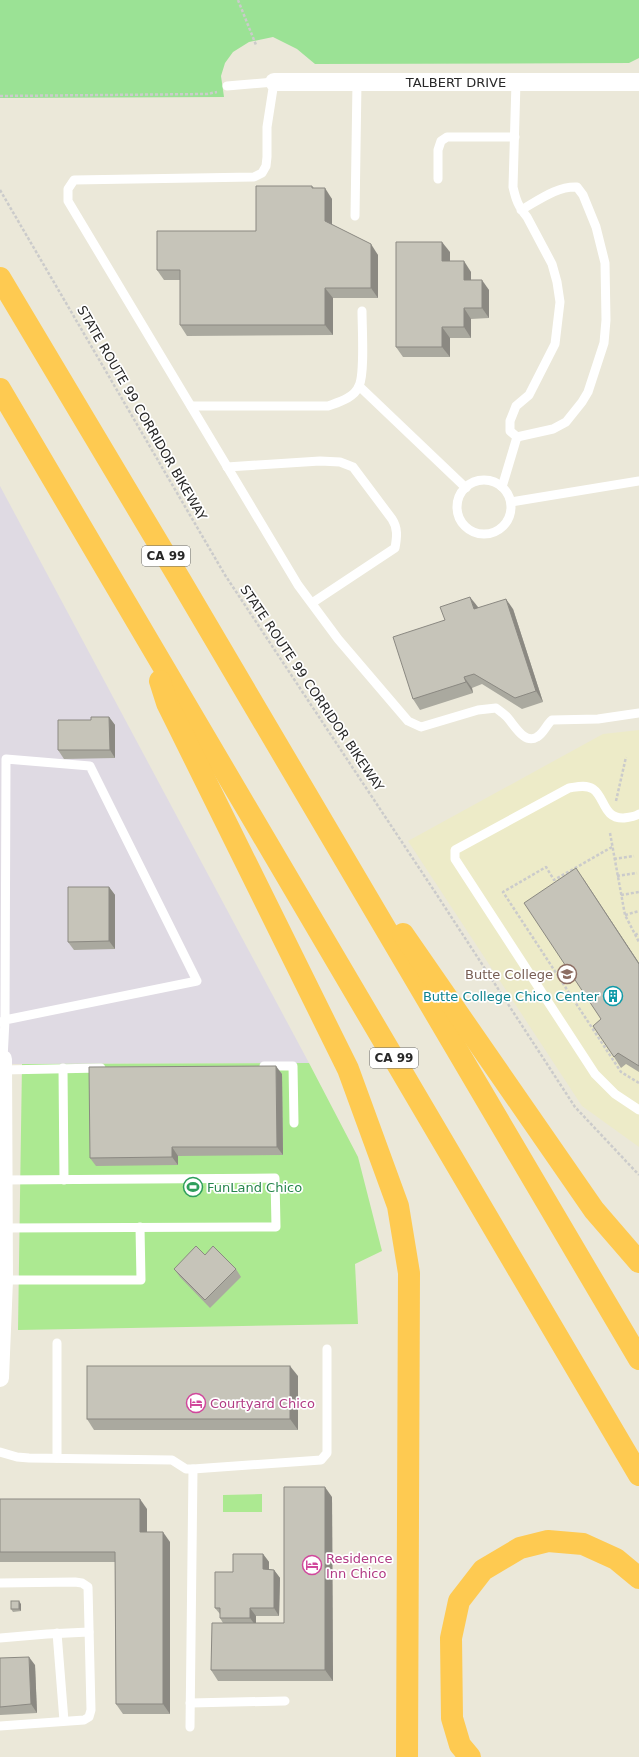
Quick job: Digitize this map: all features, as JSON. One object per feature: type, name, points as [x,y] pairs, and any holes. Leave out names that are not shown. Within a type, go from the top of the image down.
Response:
[{"type":"highway","name":"CA 99","points":[[0,278],[639,1359]]},
{"type":"highway","name":"CA 99","points":[[0,389],[639,1475]]},
{"type":"highway","points":[[148,642],[167,702],[348,1069],[398,1206],[409,1273],[407,1757]]},
{"type":"highway","points":[[331,836],[428,968],[594,1210],[639,1262]]},
{"type":"highway","points":[[470,1757],[460,1745],[452,1718],[451,1638],[459,1601],[483,1570],[520,1548],[548,1541],[583,1544],[616,1558],[639,1578]]},
{"type":"street","name":"TALBERT DRIVE","points":[[274,82],[639,82]]},
{"type":"street","points":[[0,1378],[4,1280],[4,1180],[2,1162],[3,1064]]},
{"type":"lane","points":[[227,86],[274,82],[267,127],[266,166],[262,173],[254,177],[74,180],[68,189],[68,201],[298,585],[338,639],[408,721],[421,726],[478,710],[496,708],[505,714],[522,735],[528,738],[536,738],[542,734],[546,726],[552,720],[598,719],[639,713]]},
{"type":"lane","points":[[355,216],[357,82]]},
{"type":"lane","points":[[516,82],[513,186],[516,202],[552,264],[560,302],[555,344],[529,395],[516,406],[510,421],[510,431],[517,437]]},
{"type":"lane","points":[[438,179],[438,150],[440,141],[447,137],[515,137]]},
{"type":"lane","points":[[517,437],[554,429],[566,422],[582,402],[588,392],[604,343],[606,320],[605,263],[596,227],[583,195],[577,187],[566,187],[557,190],[521,210]]},
{"type":"lane","points":[[191,406],[328,406],[349,397],[359,386],[362,374],[362,311]]},
{"type":"lane","points":[[359,386],[466,488]]},
{"type":"lane","points":[[502,487],[517,437]]},
{"type":"lane","points":[[227,466],[320,461],[340,462],[353,467],[392,519],[396,526],[395,548],[312,603]]},
{"type":"lane","points":[[486,480],[495,482],[502,487],[508,494],[511,502],[511,511],[508,520],[503,527],[495,532],[478,534],[463,524],[457,508],[458,499],[466,488],[477,481],[486,480]]},
{"type":"lane","points":[[511,502],[639,481]]},
{"type":"lane","points":[[3,1021],[197,982],[90,766],[6,759],[2,918],[3,1064],[63,1068],[110,1068]]},
{"type":"lane","points":[[639,814],[635,817],[618,818],[607,811],[594,789],[584,786],[568,788],[455,850],[455,859],[595,1074],[615,1094],[639,1110]]},
{"type":"lane","points":[[253,1066],[293,1066],[294,1123]]},
{"type":"lane","points":[[63,1068],[64,1180]]},
{"type":"lane","points":[[4,1180],[276,1178],[276,1227],[4,1228]]},
{"type":"lane","points":[[4,1280],[140,1280],[140,1228]]},
{"type":"lane","points":[[57,1458],[58,1343]]},
{"type":"lane","points":[[0,1452],[17,1457],[172,1460],[186,1468],[193,1469],[321,1460],[327,1454],[327,1349]]},
{"type":"lane","points":[[190,1727],[193,1469]]},
{"type":"lane","points":[[0,1583],[82,1583],[88,1588],[91,1710],[89,1717],[84,1720],[0,1726]]},
{"type":"lane","points":[[0,1638],[89,1632]]},
{"type":"lane","points":[[58,1634],[64,1721]]},
{"type":"lane","points":[[190,1703],[284,1701]]},
{"type":"path","points":[[238,0],[256,45]]},
{"type":"path","points":[[0,96],[207,94],[218,92],[227,86]]},
{"type":"path","name":"STATE ROUTE 99 CORRIDOR BIKEWAY","points":[[0,190],[225,576],[441,901],[575,1107],[639,1175]]},
{"type":"path","points":[[615,803],[626,757]]},
{"type":"path","points":[[610,833],[625,915],[639,942]]},
{"type":"path","points":[[612,847],[554,880],[546,867],[503,892],[621,1072],[639,1083]]},
{"type":"path","points":[[614,859],[634,856]]},
{"type":"path","points":[[617,876],[637,873]]},
{"type":"path","points":[[621,895],[639,892]]},
{"type":"path","points":[[625,915],[639,911]]},
{"type":"path","points":[[635,935],[639,933]]},
{"type":"shaded area","points":[[0,486],[309,1063],[0,1064]]},
{"type":"shaded area","name":"Butte College","points":[[639,730],[639,1147],[582,1106],[408,841],[603,734]]},
{"type":"green space","points":[[0,0],[639,0],[639,58],[629,63],[315,64],[297,49],[273,37],[249,42],[233,52],[225,63],[221,76],[224,97],[0,98]]},
{"type":"green space","name":"FunLand Chico","points":[[309,1063],[358,1157],[382,1251],[355,1264],[358,1324],[18,1330],[22,1064]]},
{"type":"green space","points":[[262,1494],[262,1512],[223,1512],[223,1495]]},
{"type":"building","points":[[256,186],[312,186],[312,188],[325,188],[325,221],[371,244],[371,288],[325,288],[325,325],[180,325],[180,270],[157,270],[157,231],[256,231]]},
{"type":"building","points":[[396,242],[442,242],[442,261],[464,261],[464,280],[482,280],[482,308],[464,308],[464,327],[442,327],[442,347],[396,347]]},
{"type":"building","points":[[470,597],[474,609],[506,599],[536,691],[515,698],[474,674],[464,677],[466,682],[413,699],[393,637],[445,620],[440,607]]},
{"type":"building","points":[[91,717],[109,717],[110,750],[58,750],[58,720],[91,720]]},
{"type":"building","name":"Butte College Chico Center","points":[[576,868],[639,964],[639,1066],[618,1053],[614,1057],[593,1026],[601,1019],[524,903]]},
{"type":"building","points":[[68,887],[109,887],[109,941],[68,942]]},
{"type":"building","points":[[276,1066],[277,1147],[172,1147],[172,1157],[90,1158],[89,1067]]},
{"type":"building","points":[[196,1246],[205,1255],[213,1246],[236,1269],[205,1300],[174,1269]]},
{"type":"building","name":"Courtyard Chico","points":[[87,1366],[290,1366],[290,1419],[87,1419]]},
{"type":"building","name":"Residence Inn Chico","points":[[284,1487],[325,1487],[325,1670],[211,1670],[212,1623],[284,1623]]},
{"type":"building","points":[[0,1499],[140,1499],[140,1532],[163,1532],[163,1704],[116,1704],[115,1552],[0,1552]]},
{"type":"building","points":[[233,1554],[263,1554],[263,1569],[274,1570],[274,1608],[250,1608],[250,1618],[220,1618],[220,1608],[215,1608],[215,1572],[233,1572]]},
{"type":"building","points":[[11,1601],[19,1601],[19,1609],[11,1609]]},
{"type":"building","points":[[29,1657],[31,1704],[0,1707],[0,1658]]},
{"type":"place","name":"Butte College","points":[[567,974]]},
{"type":"place","name":"Butte College Chico Center","points":[[613,996]]},
{"type":"place","name":"FunLand Chico","points":[[193,1187]]},
{"type":"place","name":"Courtyard Chico","points":[[196,1403]]},
{"type":"place","name":"Residence Inn Chico","points":[[312,1565]]}]
